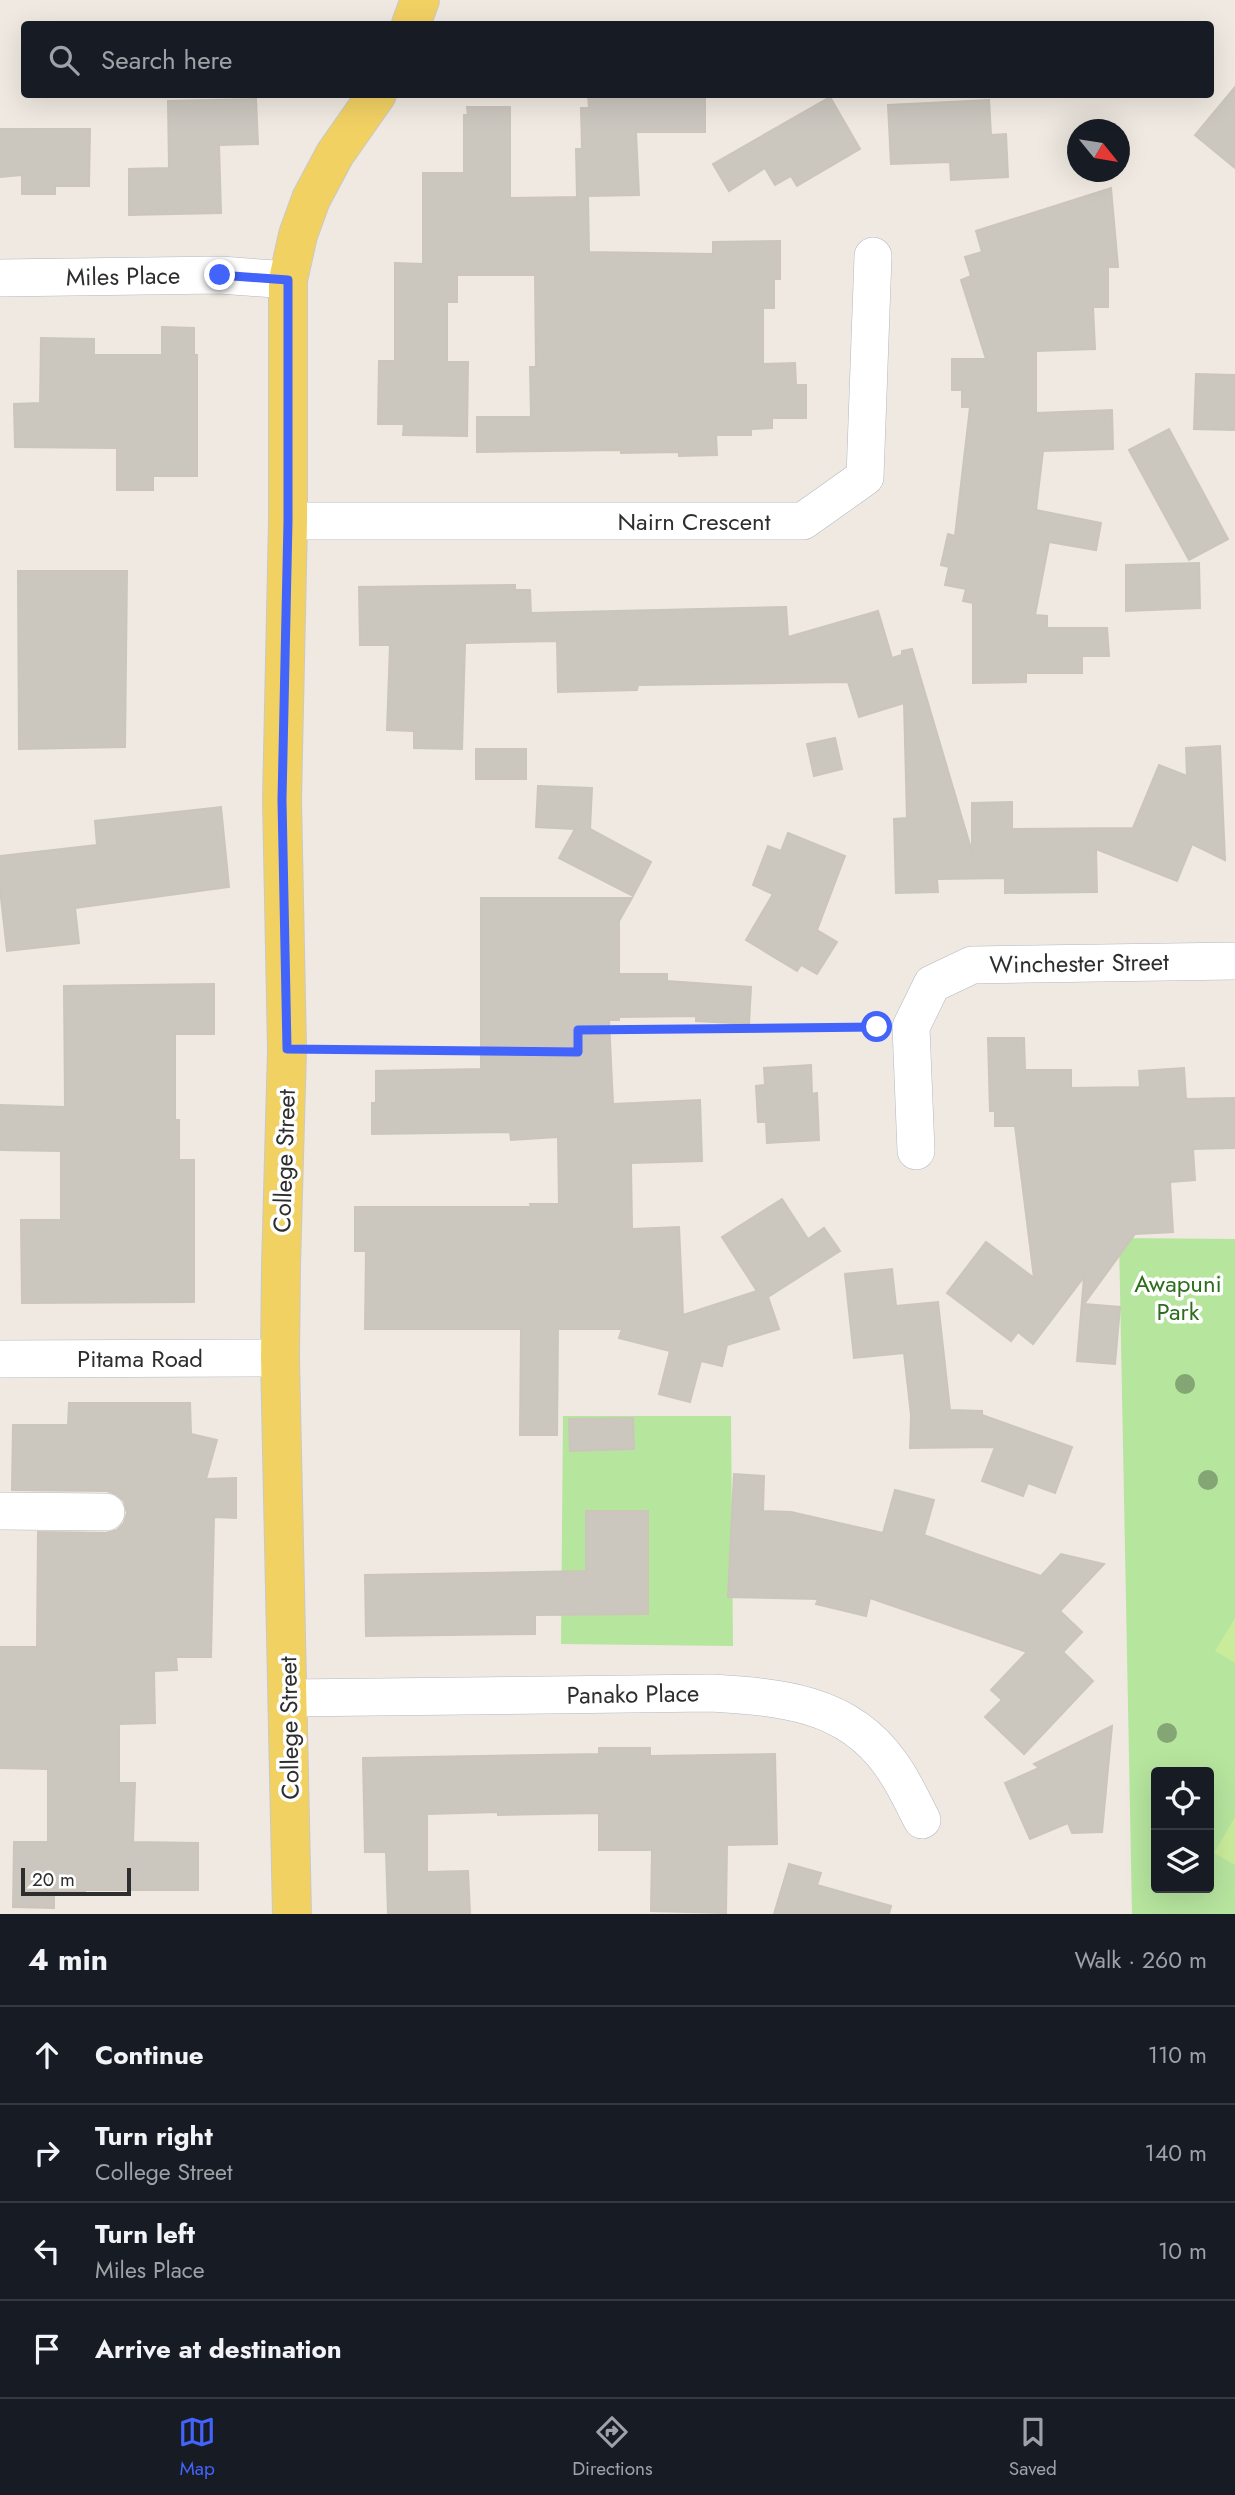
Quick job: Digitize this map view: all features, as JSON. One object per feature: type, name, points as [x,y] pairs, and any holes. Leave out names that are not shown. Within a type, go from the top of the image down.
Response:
[{"type":"main road","points":[[412,21],[419,0]]},
{"type":"main road","name":"College Street","points":[[292,1914],[281,1358],[287,1049],[282,800],[288,521],[288,280],[298,235],[311,199],[335,154],[374,98]]},
{"type":"street","name":"Nairn Crescent","points":[[288,521],[803,521],[865,477],[873,256]]},
{"type":"street","name":"Miles Place","points":[[0,278],[220,275],[288,280]]},
{"type":"street","name":"Winchester Street","points":[[916,1151],[911,1027],[932,984],[972,965],[1235,961]]},
{"type":"street","name":"Pitama Road","points":[[0,1359],[281,1358]]},
{"type":"street","points":[[0,1511],[106,1512]]},
{"type":"street","name":"Panako Place","points":[[289,1698],[711,1693],[765,1696],[799,1702],[832,1715],[867,1736],[891,1763],[922,1820]]},
{"type":"path","points":[[287,1049],[578,1052],[578,1030],[911,1027]]},
{"type":"green space","name":"Awapuni Park","points":[[1119,1238],[1235,1239],[1235,1914],[1132,1914]]},
{"type":"green space","points":[[563,1416],[731,1416],[733,1646],[561,1644]]},
{"type":"green space","points":[[1235,1618],[1235,1663],[1215,1651]]},
{"type":"green space","points":[[1235,1817],[1235,1865],[1214,1853]]},
{"type":"building","points":[[1235,87],[1235,168],[1195,135]]},
{"type":"building","points":[[588,98],[705,98],[705,132],[636,132],[639,195],[588,196],[589,252],[713,254],[713,242],[780,241],[780,279],[774,279],[774,308],[763,308],[763,364],[795,363],[796,385],[806,385],[806,418],[772,418],[772,428],[751,429],[751,435],[716,435],[717,455],[679,456],[679,452],[621,453],[621,450],[477,452],[477,417],[531,417],[530,367],[536,367],[535,275],[457,275],[457,302],[447,302],[447,362],[468,362],[467,436],[403,435],[404,424],[378,424],[379,361],[395,361],[395,263],[423,264],[423,173],[464,173],[464,115],[468,115],[467,107],[510,107],[510,198],[577,197],[576,149],[582,149],[581,108],[589,108]]},
{"type":"building","points":[[828,98],[860,149],[797,186],[791,176],[775,185],[765,168],[729,191],[713,164]]},
{"type":"building","points":[[256,99],[258,144],[219,145],[221,213],[129,215],[129,169],[169,168],[168,101]]},
{"type":"building","points":[[989,100],[991,135],[1006,134],[1008,177],[951,180],[950,162],[891,164],[888,105]]},
{"type":"building","points":[[0,129],[90,129],[89,186],[55,186],[55,194],[22,194],[22,175],[0,177]]},
{"type":"building","points":[[1111,188],[1118,267],[1108,267],[1108,307],[1093,307],[1095,349],[1036,351],[1036,413],[1112,410],[1113,449],[1043,451],[1036,510],[1101,523],[1096,550],[1049,542],[1035,615],[1047,616],[1047,628],[1107,628],[1109,656],[1082,656],[1082,673],[1026,673],[1026,682],[973,683],[973,603],[963,601],[966,589],[945,585],[949,567],[941,565],[948,534],[955,536],[970,407],[962,407],[962,390],[952,390],[952,359],[986,359],[961,280],[971,276],[965,257],[982,252],[976,231]]},
{"type":"building","points":[[162,327],[194,328],[194,355],[197,355],[197,476],[153,476],[153,490],[117,490],[117,448],[15,447],[14,404],[40,403],[41,338],[94,339],[94,355],[162,355]]},
{"type":"building","points":[[1196,374],[1235,375],[1235,430],[1194,429]]},
{"type":"building","points":[[1169,429],[1228,539],[1189,560],[1129,450]]},
{"type":"building","points":[[1199,563],[1200,608],[1126,611],[1126,565]]},
{"type":"building","points":[[18,571],[127,571],[125,747],[19,749]]},
{"type":"building","points":[[515,585],[515,590],[530,590],[531,613],[786,607],[788,637],[878,611],[892,658],[902,655],[902,651],[912,649],[972,852],[972,803],[1012,802],[1012,829],[1133,828],[1159,765],[1187,776],[1186,748],[1220,746],[1225,860],[1192,844],[1177,881],[1096,849],[1097,892],[1005,893],[1005,878],[937,879],[938,892],[896,893],[894,819],[907,818],[904,703],[859,717],[848,682],[638,685],[637,690],[558,692],[557,641],[465,643],[462,749],[414,748],[414,731],[387,730],[390,645],[360,645],[359,587]]},
{"type":"building","points":[[835,738],[842,769],[814,776],[807,744]]},
{"type":"building","points":[[476,749],[526,749],[526,779],[476,779]]},
{"type":"building","points":[[538,786],[592,788],[590,829],[651,862],[633,896],[559,858],[575,829],[536,827]]},
{"type":"building","points":[[221,807],[229,887],[75,908],[79,943],[7,951],[0,889],[0,856],[97,845],[95,821]]},
{"type":"building","points":[[788,833],[845,856],[817,930],[837,942],[817,974],[801,965],[797,971],[746,940],[773,894],[753,885],[768,846],[781,851]]},
{"type":"building","points":[[481,898],[632,898],[619,921],[619,974],[667,974],[667,981],[751,987],[749,1024],[696,1021],[696,1016],[619,1017],[619,1020],[609,1020],[613,1104],[700,1100],[702,1161],[631,1163],[632,1229],[679,1227],[683,1315],[757,1291],[722,1237],[782,1199],[808,1239],[824,1228],[840,1251],[768,1297],[779,1329],[727,1345],[722,1366],[701,1361],[690,1402],[659,1394],[670,1351],[619,1338],[622,1329],[558,1329],[557,1435],[520,1435],[521,1329],[365,1329],[366,1251],[355,1251],[355,1207],[531,1207],[530,1204],[559,1204],[558,1137],[511,1140],[510,1132],[372,1134],[376,1071],[481,1069]]},
{"type":"building","points":[[214,984],[214,1034],[175,1034],[175,1120],[179,1120],[179,1160],[194,1160],[194,1302],[22,1303],[21,1220],[61,1220],[61,1151],[0,1150],[0,1105],[65,1107],[64,986]]},
{"type":"building","points":[[988,1038],[1024,1038],[1025,1070],[1071,1070],[1071,1088],[1140,1087],[1139,1071],[1184,1068],[1186,1099],[1235,1098],[1235,1148],[1193,1149],[1195,1180],[1170,1182],[1173,1232],[1135,1234],[1084,1304],[1120,1307],[1115,1364],[1077,1361],[1084,1277],[1033,1344],[1018,1332],[1011,1341],[947,1293],[986,1242],[1034,1278],[1015,1126],[995,1126],[995,1111],[990,1111]]},
{"type":"building","points":[[811,1065],[812,1094],[817,1093],[819,1140],[767,1143],[766,1122],[758,1122],[756,1086],[765,1085],[764,1068]]},
{"type":"building","points":[[892,1269],[896,1306],[938,1302],[950,1410],[982,1411],[982,1415],[1072,1447],[1055,1493],[1028,1483],[1023,1496],[982,1481],[995,1447],[910,1448],[911,1415],[904,1353],[854,1358],[845,1274]]},
{"type":"building","points":[[69,1403],[190,1403],[191,1434],[217,1440],[206,1479],[236,1478],[236,1518],[214,1517],[211,1657],[176,1657],[177,1670],[154,1671],[155,1723],[119,1724],[119,1783],[135,1783],[133,1842],[198,1843],[198,1890],[85,1890],[85,1895],[54,1895],[54,1908],[13,1907],[14,1842],[48,1842],[48,1769],[0,1768],[0,1647],[37,1647],[38,1532],[106,1533],[117,1530],[124,1523],[127,1513],[124,1501],[107,1491],[12,1490],[13,1425],[68,1425]]},
{"type":"building","points":[[633,1418],[634,1449],[570,1451],[569,1419]]},
{"type":"building","points":[[734,1474],[764,1476],[763,1511],[791,1512],[883,1533],[895,1490],[934,1500],[924,1535],[979,1555],[1041,1576],[1061,1554],[1104,1564],[1060,1611],[1082,1632],[1063,1652],[1093,1681],[1024,1754],[985,1717],[1002,1700],[991,1690],[1027,1652],[870,1598],[866,1616],[816,1604],[818,1599],[728,1597]]},
{"type":"building","points":[[586,1511],[648,1511],[648,1614],[535,1615],[535,1634],[366,1636],[365,1575],[586,1571]]},
{"type":"building","points":[[1112,1726],[1102,1832],[1072,1833],[1068,1823],[1030,1839],[1005,1783],[1039,1768],[1034,1764]]},
{"type":"building","points":[[599,1748],[650,1748],[650,1756],[775,1754],[777,1844],[727,1845],[726,1913],[651,1911],[652,1850],[599,1850],[599,1813],[498,1815],[498,1812],[427,1814],[427,1872],[468,1871],[470,1914],[388,1914],[386,1852],[365,1852],[363,1758],[599,1754]]},
{"type":"building","points":[[789,1864],[821,1873],[817,1885],[891,1906],[889,1914],[774,1914]]},
{"type":"route","points":[[220,275],[288,280],[288,521],[282,800],[287,1049],[578,1052],[578,1030],[877,1027]]}]
